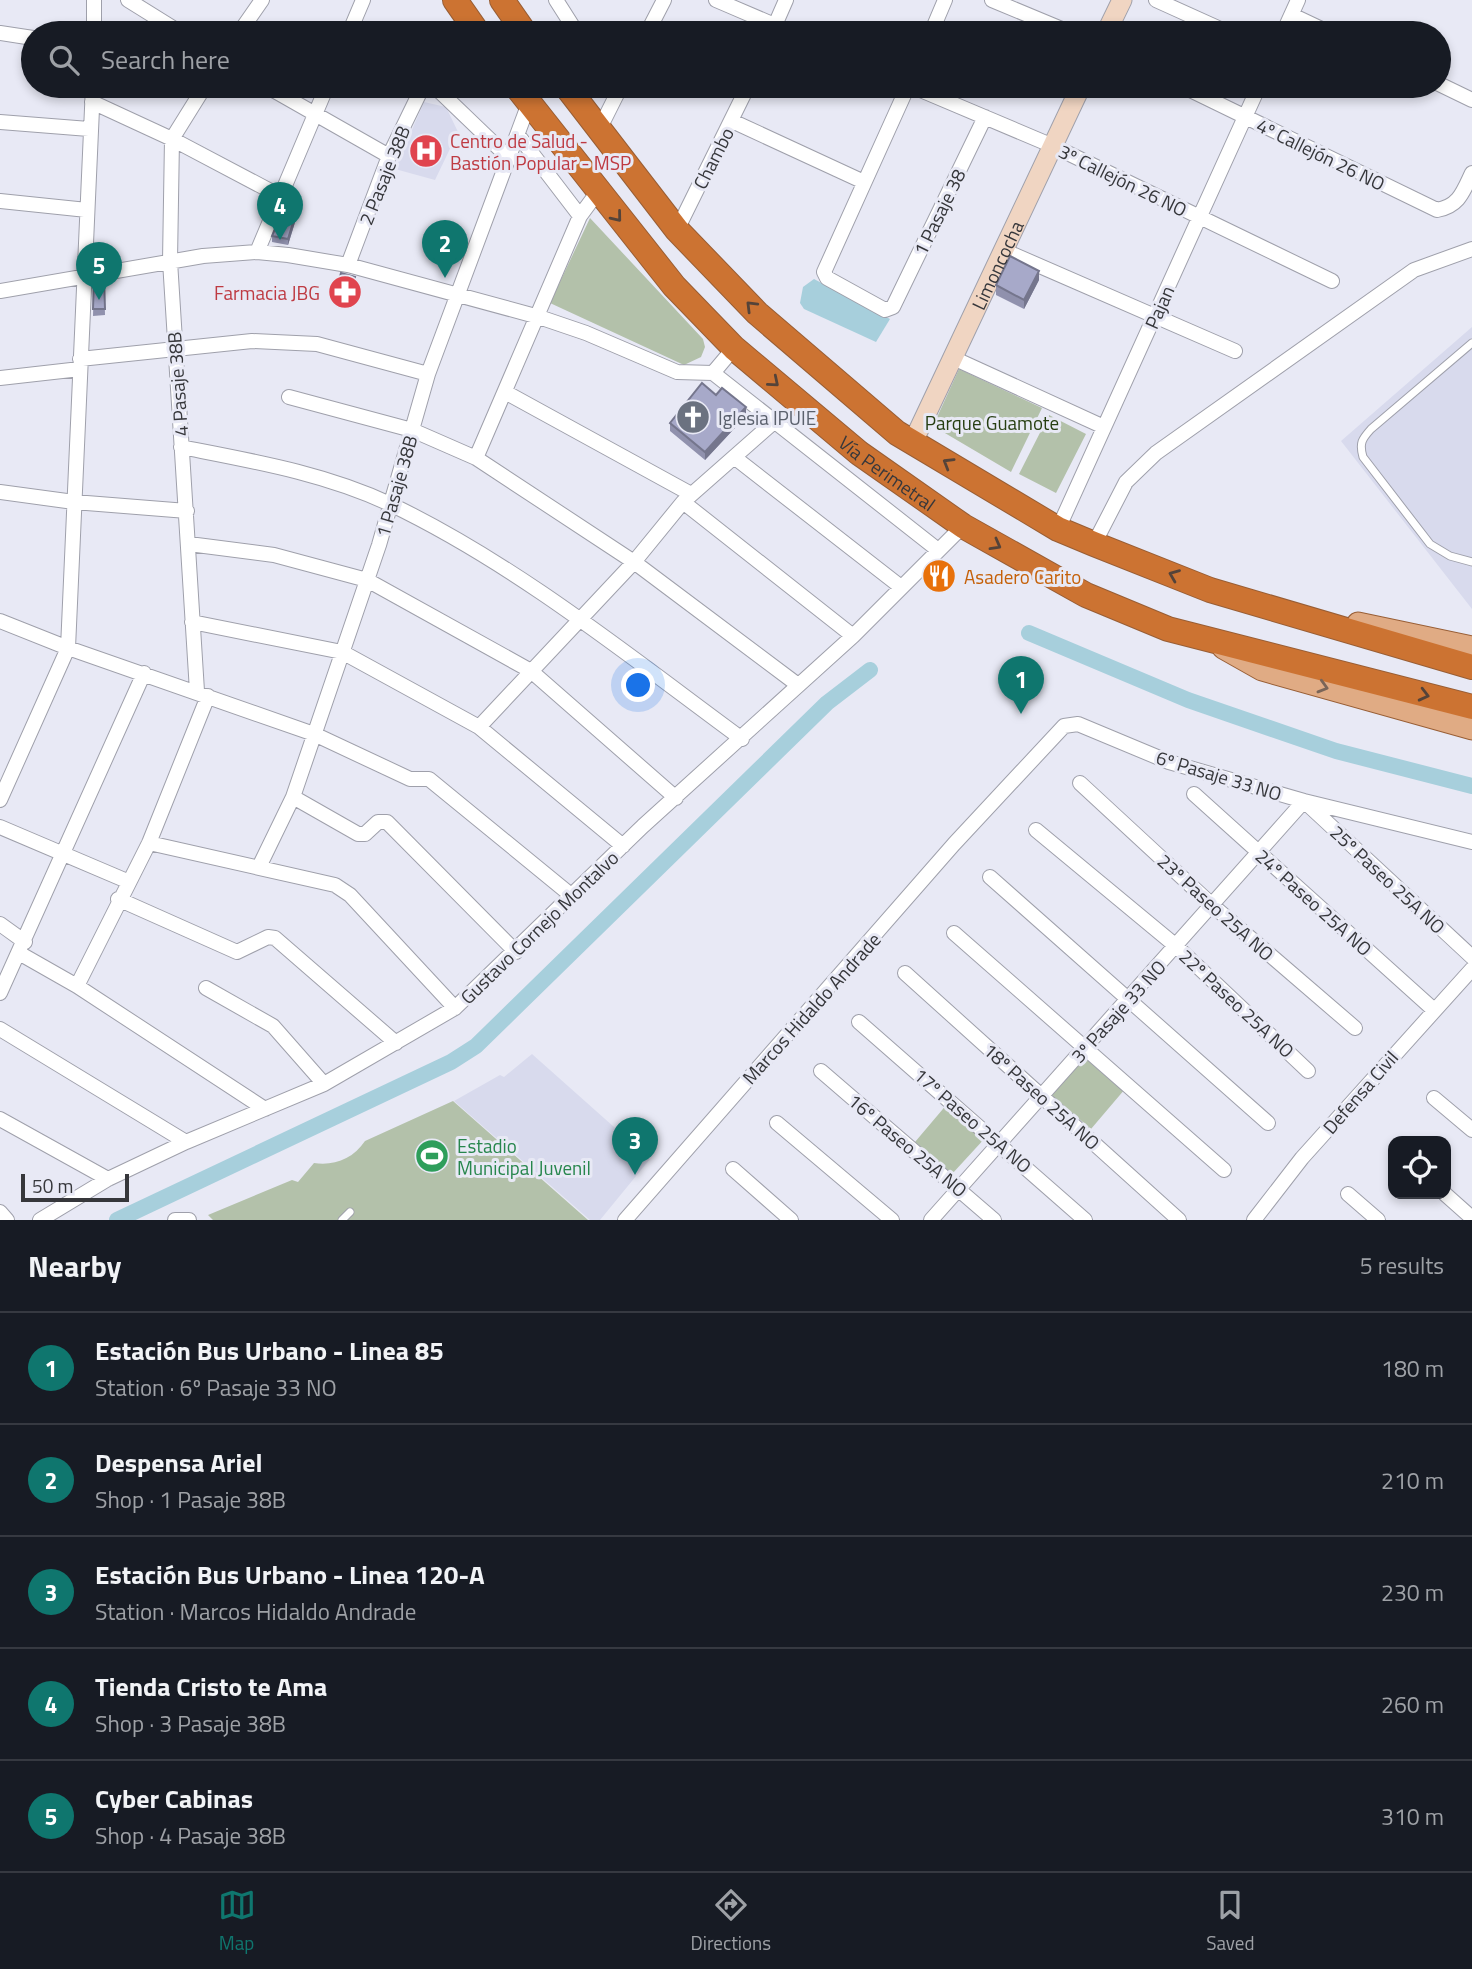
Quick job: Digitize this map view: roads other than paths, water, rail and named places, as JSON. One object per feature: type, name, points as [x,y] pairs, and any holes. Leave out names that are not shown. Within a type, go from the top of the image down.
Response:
[{"type":"highway","points":[[454,0],[469,21]]},
{"type":"highway","points":[[502,0],[517,21]]},
{"type":"highway","name":"Vía Perimetral","points":[[525,98],[597,193],[674,286],[734,348],[859,453],[963,526],[1086,595],[1168,629],[1472,707]]},
{"type":"highway","name":"Vía Perimetral","points":[[576,98],[677,230],[757,313],[897,433],[1058,528],[1094,544],[1210,590],[1472,667]]},
{"type":"main road","name":"Vía Perimetral","points":[[1210,590],[1244,590],[1354,622],[1472,647]]},
{"type":"main road","name":"Vía Perimetral","points":[[1215,643],[1262,670],[1472,729]]},
{"type":"street","points":[[94,0],[94,21]]},
{"type":"street","points":[[128,0],[162,21]]},
{"type":"street","points":[[247,21],[262,0]]},
{"type":"street","points":[[354,21],[363,0]]},
{"type":"street","points":[[556,0],[570,21]]},
{"type":"street","points":[[568,17],[575,0]]},
{"type":"street","points":[[653,21],[664,0]]},
{"type":"street","points":[[716,0],[758,21]]},
{"type":"street","points":[[777,21],[786,0]]},
{"type":"street","points":[[935,21],[945,0]]},
{"type":"street","points":[[992,0],[1042,21]]},
{"type":"street","points":[[1112,21],[1122,0]]},
{"type":"street","points":[[1156,0],[1202,21]]},
{"type":"street","points":[[1289,21],[1298,0]]},
{"type":"street","points":[[1292,15],[1305,21]]},
{"type":"street","points":[[0,33],[21,36]]},
{"type":"street","points":[[1451,90],[1472,100]]},
{"type":"street","points":[[0,800],[68,648],[92,98]]},
{"type":"street","points":[[172,139],[198,98]]},
{"type":"street","points":[[286,98],[389,156]]},
{"type":"street","points":[[257,252],[322,98]]},
{"type":"street","name":"2 Pasaje 38B","points":[[348,265],[389,156],[417,98]]},
{"type":"street","points":[[446,98],[510,159]]},
{"type":"street","name":"1 Pasaje 38B","points":[[259,867],[293,797],[368,580],[428,374],[519,135],[522,98]]},
{"type":"street","points":[[600,128],[612,98]]},
{"type":"street","name":"Chambo","points":[[677,230],[743,98]]},
{"type":"street","points":[[732,121],[864,181],[903,98]]},
{"type":"street","name":"3º Callejón 26 NO","points":[[938,98],[1053,146],[1332,281]]},
{"type":"street","name":"Limoncocha","points":[[913,442],[1075,98]]},
{"type":"street","name":"4º Callejón 26 NO","points":[[1206,98],[1437,210],[1449,208],[1460,200],[1472,173]]},
{"type":"street","name":"Pajan","points":[[1058,528],[1254,98]]},
{"type":"street","points":[[92,102],[172,139],[280,196]]},
{"type":"street","name":"1 Pasaje 38","points":[[864,181],[824,272],[827,278],[885,310],[893,307],[985,117]]},
{"type":"street","points":[[0,122],[89,129]]},
{"type":"street","points":[[519,135],[580,216]]},
{"type":"street","name":"4 Pasaje 38B","points":[[77,986],[127,881],[149,844],[202,694],[192,622],[187,511],[173,349],[170,261],[172,139]]},
{"type":"street","points":[[476,458],[539,317],[580,216],[597,193]]},
{"type":"street","points":[[0,201],[87,210]]},
{"type":"street","points":[[1094,544],[1126,482],[1156,453],[1414,270],[1472,249]]},
{"type":"street","points":[[1003,250],[1235,351]]},
{"type":"street","points":[[0,290],[170,261],[257,252],[348,265],[459,293],[586,333],[677,372],[713,373],[938,550]]},
{"type":"street","points":[[0,378],[173,349],[252,341],[317,344],[428,374]]},
{"type":"street","points":[[713,373],[734,348]]},
{"type":"street","points":[[951,357],[1104,427]]},
{"type":"street","points":[[505,392],[687,498],[853,636]]},
{"type":"street","points":[[289,397],[412,430],[476,458],[634,562],[797,685]]},
{"type":"street","points":[[479,727],[634,562],[687,498],[775,421]]},
{"type":"street","points":[[181,447],[296,469],[390,504],[505,569],[580,620],[742,739]]},
{"type":"street","points":[[734,457],[901,587]]},
{"type":"street","points":[[0,492],[74,502],[187,511]]},
{"type":"street","name":"Gustavo Cornejo Montalvo","points":[[40,1220],[108,1179],[186,1142],[324,1084],[455,1008],[516,953],[623,846],[853,636],[963,526]]},
{"type":"street","points":[[189,544],[274,555],[368,580],[531,671],[676,797]]},
{"type":"street","points":[[0,621],[68,648],[314,734],[410,779],[429,779],[572,896]]},
{"type":"street","points":[[192,622],[342,652],[479,727],[623,846]]},
{"type":"street","points":[[0,993],[144,673]]},
{"type":"street","name":"6º Pasaje 33 NO","points":[[997,796],[1064,726],[1071,723],[1169,761],[1304,801],[1472,842]]},
{"type":"street","name":"23º Paseo 25A NO","points":[[1080,783],[1212,905],[1355,1028]]},
{"type":"street","name":"24º Paseo 25A NO","points":[[1194,794],[1434,1010]]},
{"type":"street","name":"Marcos Hidaldo Andrade","points":[[625,1220],[997,796]]},
{"type":"street","points":[[293,797],[358,834],[365,834],[378,822],[387,822],[516,953]]},
{"type":"street","name":"3º Pasaje 33 NO","points":[[931,1220],[1304,801]]},
{"type":"street","name":"25º Paseo 25A NO","points":[[1304,801],[1472,957]]},
{"type":"street","points":[[0,827],[61,856],[127,881]]},
{"type":"street","name":"22º Paseo 25A NO","points":[[1036,830],[1176,946],[1308,1070]]},
{"type":"street","points":[[1456,838],[1472,855]]},
{"type":"street","points":[[149,844],[319,880],[350,895],[455,1008]]},
{"type":"street","points":[[990,877],[1268,1122]]},
{"type":"street","points":[[118,899],[237,952],[268,937],[275,938],[396,1043]]},
{"type":"street","points":[[0,924],[22,947],[77,986],[265,1109]]},
{"type":"street","points":[[954,933],[1224,1170]]},
{"type":"street","name":"Defensa Civil","points":[[1254,1220],[1302,1158],[1472,969]]},
{"type":"street","name":"18º Paseo 25A NO","points":[[905,973],[1179,1220]]},
{"type":"street","points":[[206,988],[273,1026],[324,1084]]},
{"type":"street","name":"17º Paseo 25A NO","points":[[859,1022],[1085,1220]]},
{"type":"street","points":[[0,1029],[186,1142]]},
{"type":"street","name":"16º Paseo 25A NO","points":[[821,1071],[994,1220]]},
{"type":"street","points":[[1434,1098],[1472,1130]]},
{"type":"street","points":[[0,1119],[108,1179]]},
{"type":"street","points":[[777,1123],[892,1220]]},
{"type":"street","points":[[733,1169],[791,1220]]},
{"type":"street","points":[[1348,1194],[1378,1220]]},
{"type":"street","points":[[1451,1199],[1472,1218]]},
{"type":"street","points":[[0,1212],[8,1220]]},
{"type":"street","points":[[176,1220],[189,1220]]},
{"type":"lane","points":[[1472,343],[1371,429],[1360,446],[1363,457],[1430,544],[1450,556],[1472,562]]},
{"type":"lane","points":[[342,1220],[350,1212]]},
{"type":"waterway","points":[[1029,633],[1188,700],[1336,751],[1472,786]]},
{"type":"waterway","points":[[117,1220],[451,1062],[476,1046],[827,703],[870,670]]},
{"type":"place","name":"Centro de Salud - Bastión Popular - MSP","points":[[426,151]]},
{"type":"place","name":"Tienda Cristo te Ama","points":[[280,240]]},
{"type":"place","name":"Despensa Ariel","points":[[445,278]]},
{"type":"place","name":"Farmacia JBG","points":[[345,292]]},
{"type":"place","name":"Cyber Cabinas","points":[[99,300]]},
{"type":"place","name":"Iglesia IPUIE","points":[[693,417]]},
{"type":"place","name":"Asadero Carito","points":[[939,576]]},
{"type":"place","name":"Estación Bus Urbano - Linea 85","points":[[1021,714]]},
{"type":"place","name":"Estadio Municipal Juvenil","points":[[432,1156]]},
{"type":"place","name":"Estación Bus Urbano - Linea 120-A","points":[[635,1175]]},
{"type":"park label","name":"Parque Guamote","points":[[992,422]]}]
